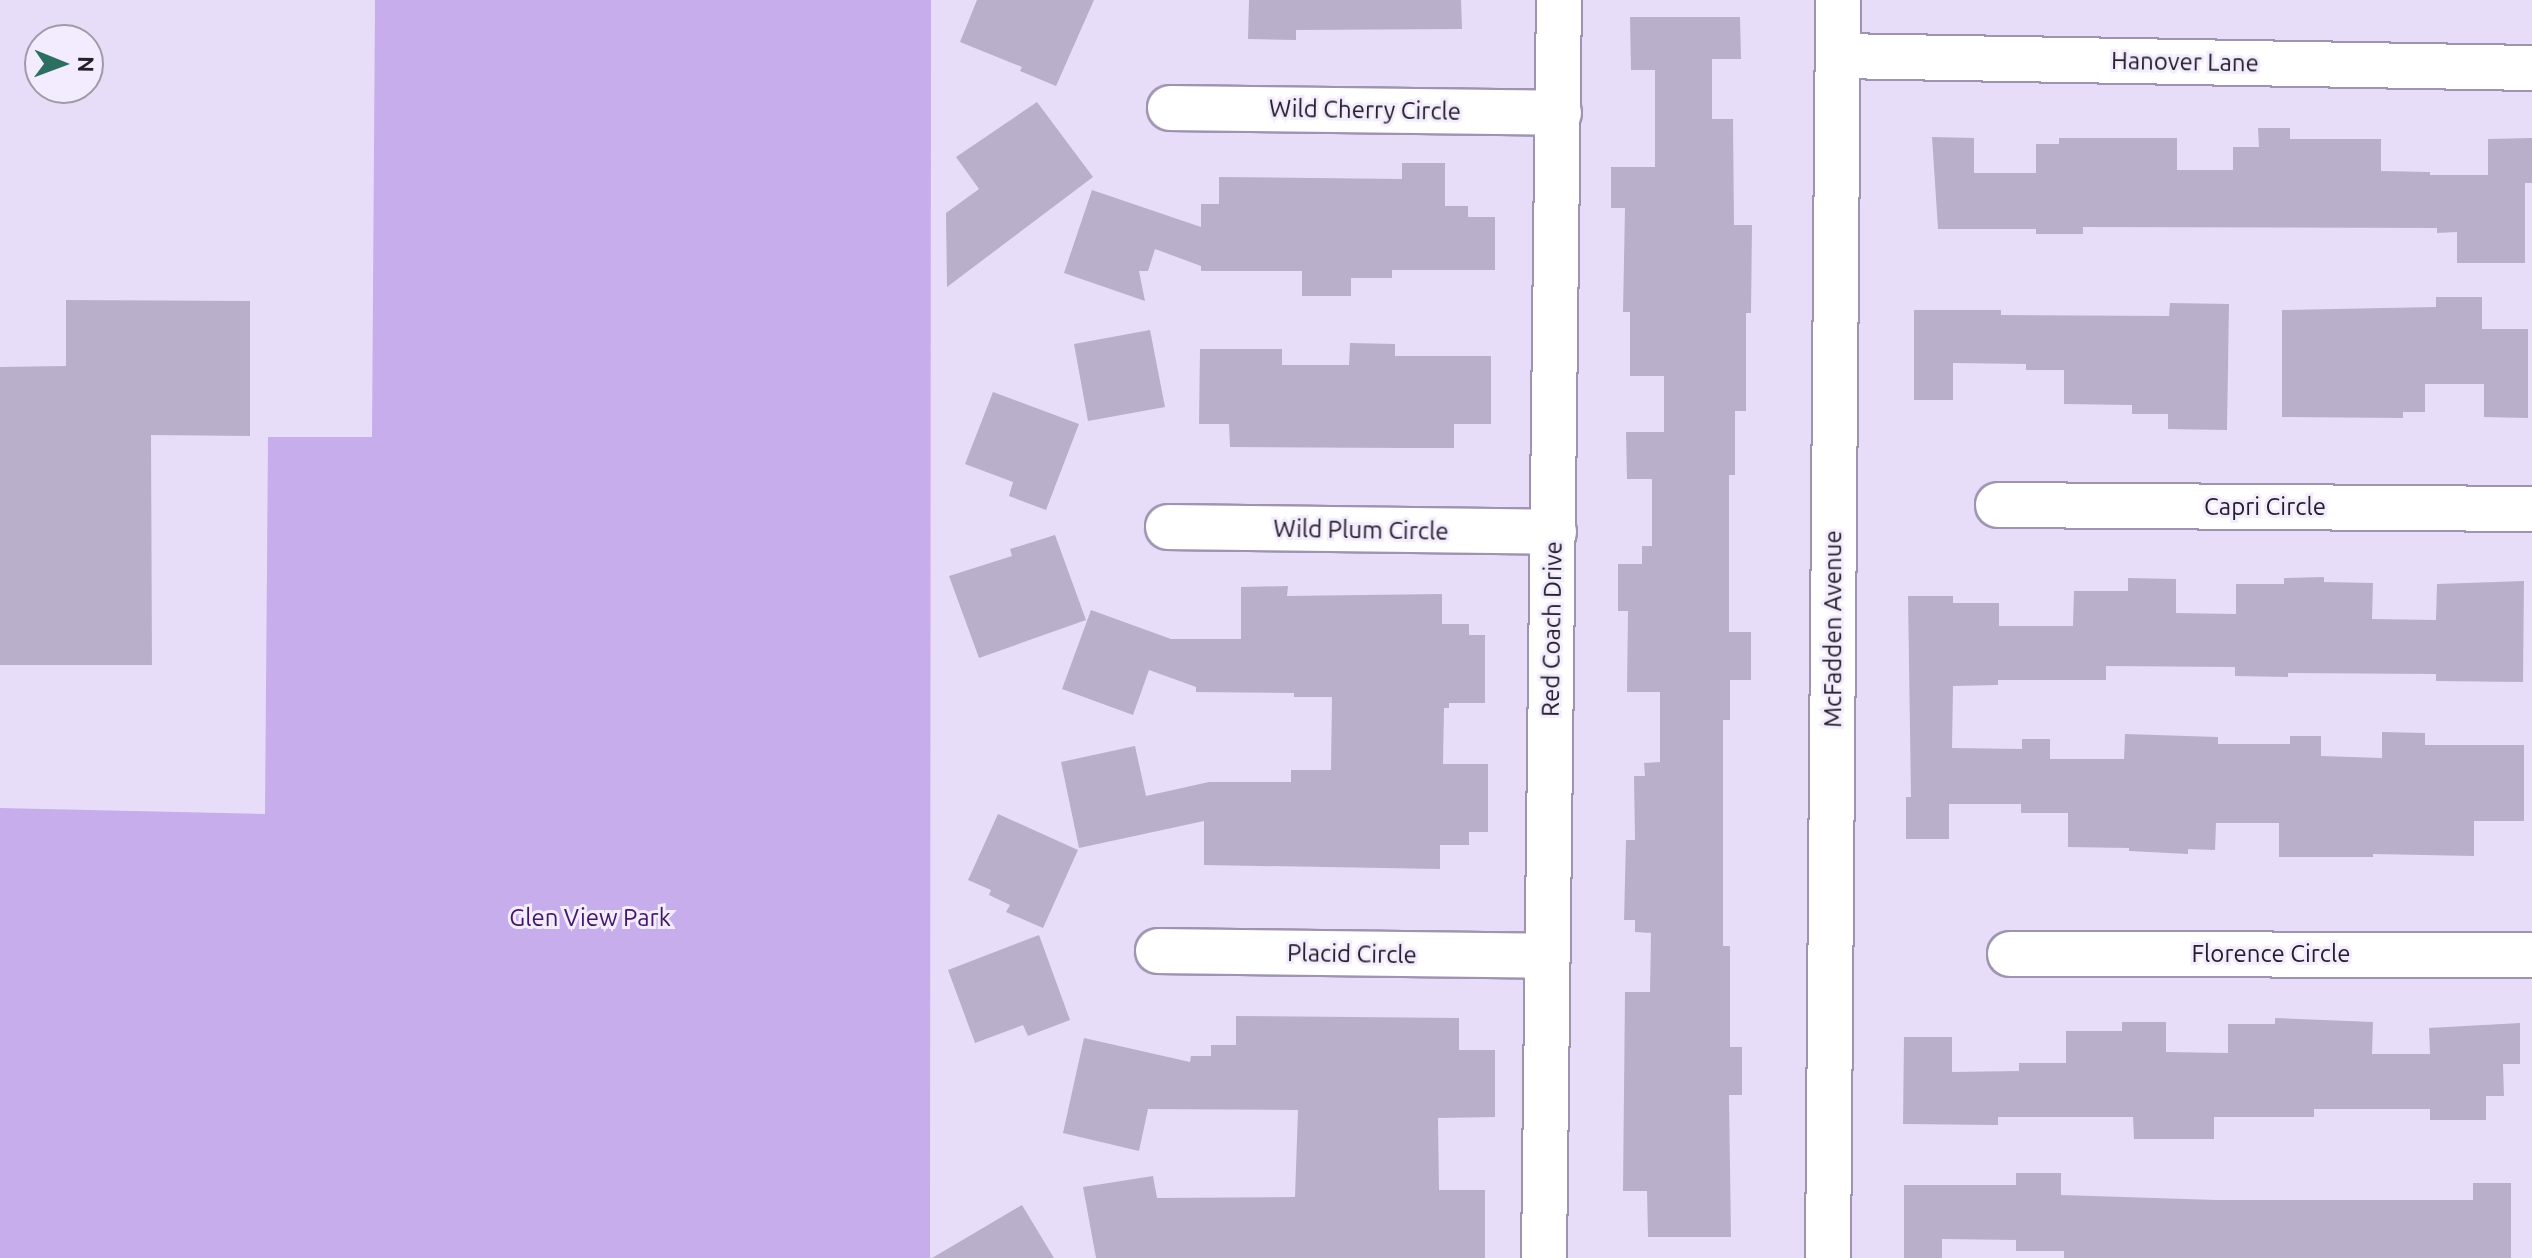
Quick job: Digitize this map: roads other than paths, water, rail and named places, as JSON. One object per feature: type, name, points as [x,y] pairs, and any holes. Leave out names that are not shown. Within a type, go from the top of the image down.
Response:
[{"type":"street","name":"Red Coach Drive","points":[[1544,1258],[1559,0]]},
{"type":"street","name":"McFadden Avenue","points":[[1828,1258],[1838,0]]},
{"type":"street","name":"Hanover Lane","points":[[1838,56],[2532,68]]},
{"type":"street","name":"Wild Cherry Circle","points":[[1170,108],[1559,113]]},
{"type":"street","name":"Capri Circle","points":[[1998,505],[2532,509]]},
{"type":"street","name":"Wild Plum Circle","points":[[1168,527],[1554,532]]},
{"type":"street","name":"Placid Circle","points":[[1158,951],[1546,956]]},
{"type":"street","name":"Florence Circle","points":[[2010,954],[2532,955]]},
{"type":"park label","name":"Glen View Park","points":[[590,918]]}]
